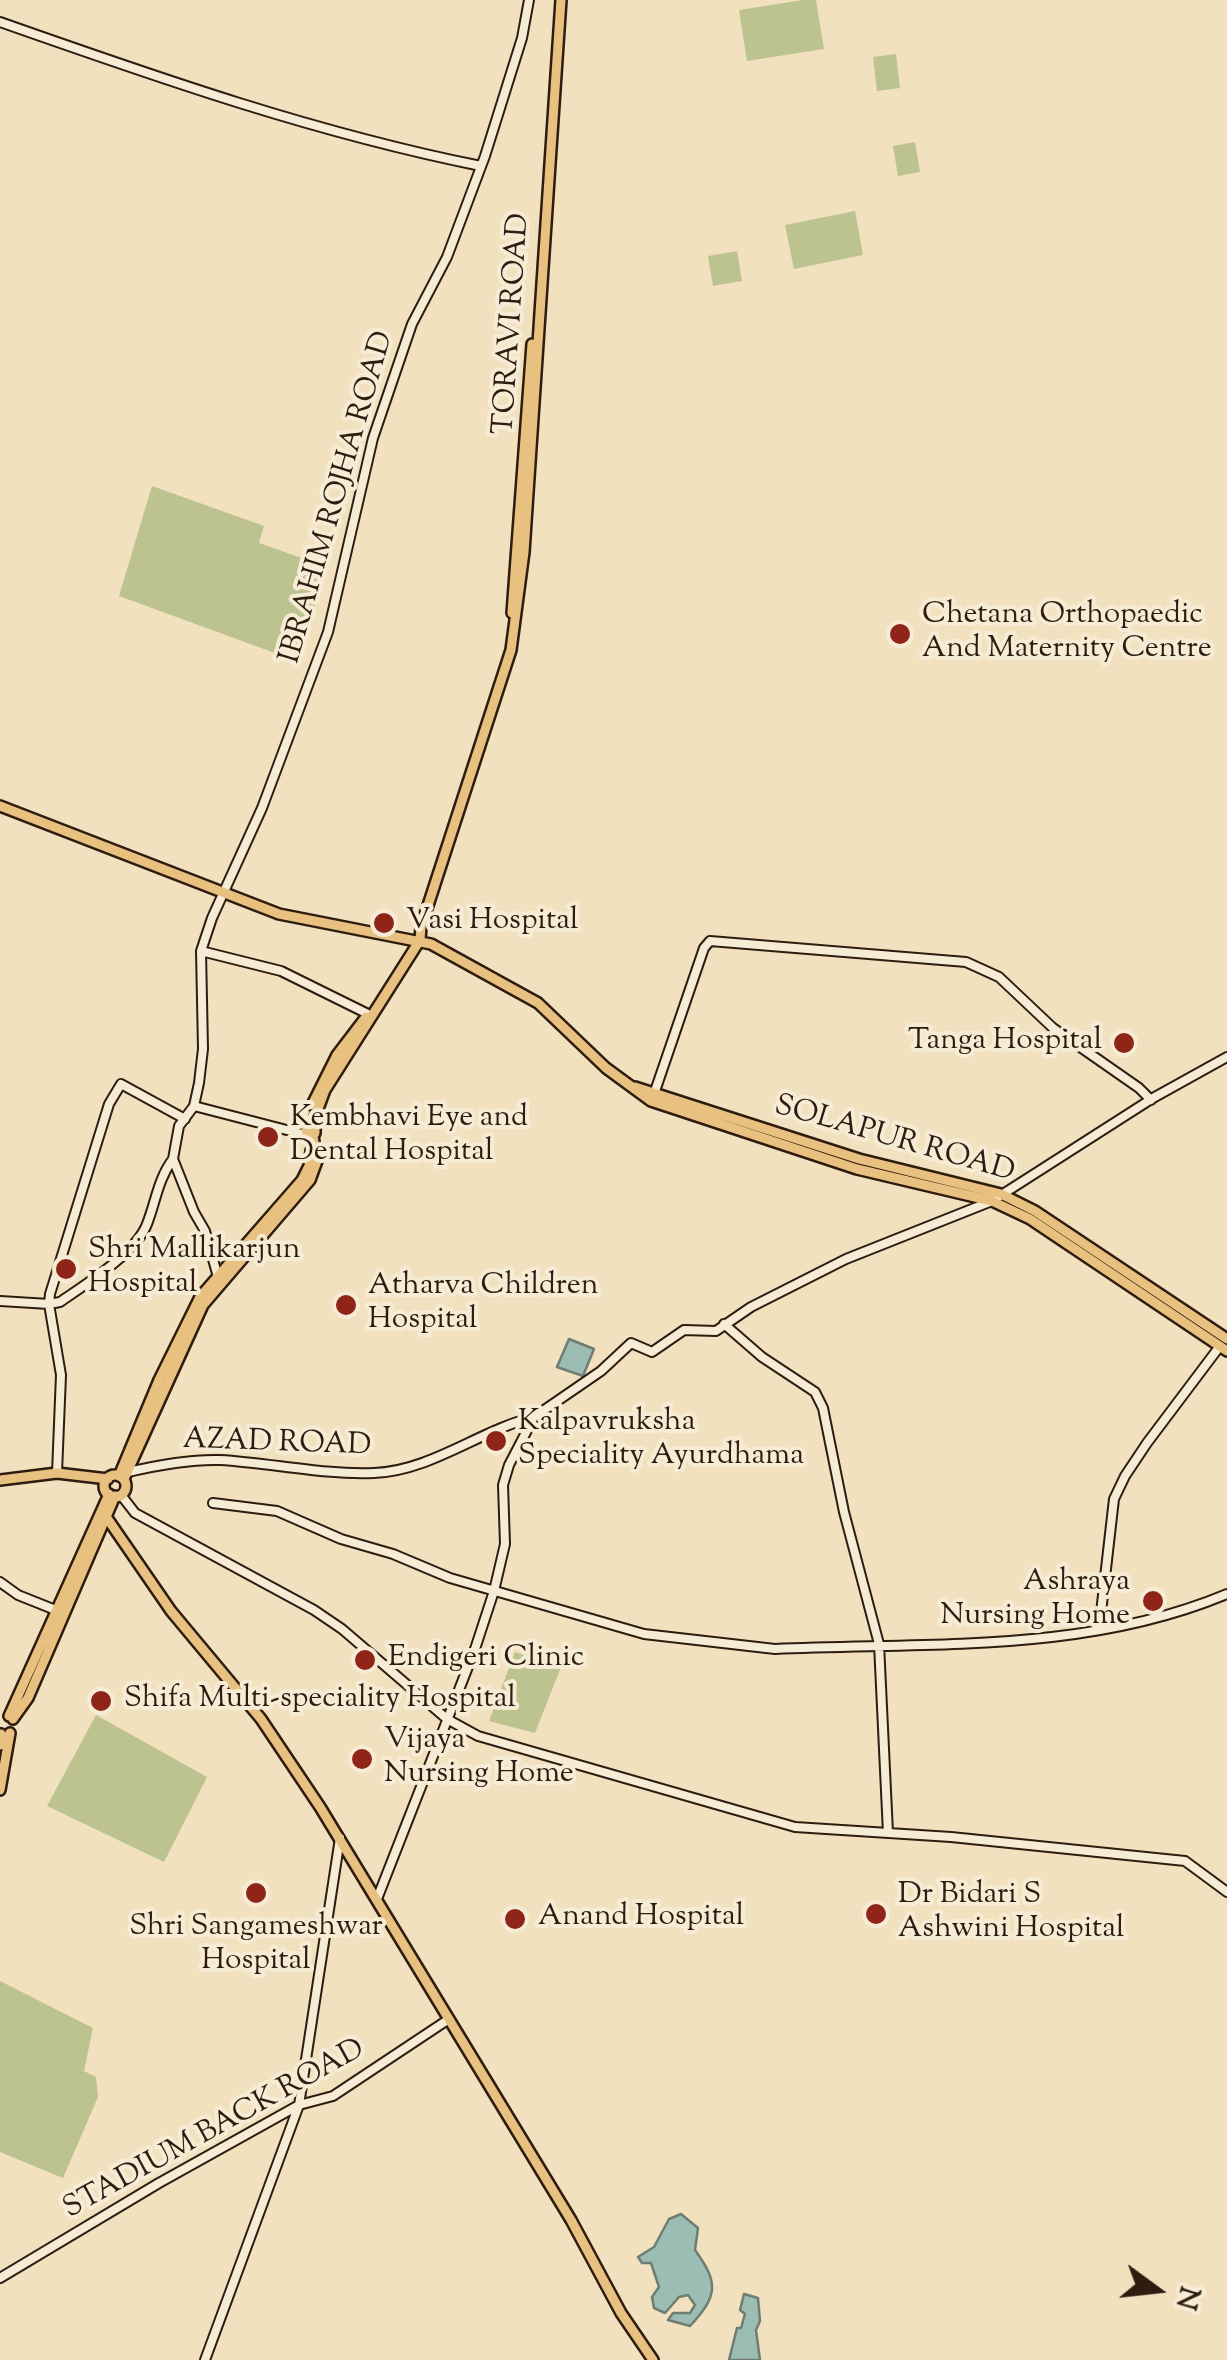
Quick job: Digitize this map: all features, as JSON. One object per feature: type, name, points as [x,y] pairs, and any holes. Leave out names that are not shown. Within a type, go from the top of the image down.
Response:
[{"type":"main road","name":"TORAVI ROAD","points":[[416,939],[511,650],[524,552],[558,0]]},
{"type":"main road","points":[[0,806],[298,920],[416,939]]},
{"type":"main road","points":[[7,1717],[115,1495],[126,1488],[124,1476],[188,1332],[218,1278],[310,1180],[317,1161],[309,1132],[316,1092],[416,939]]},
{"type":"main road","points":[[309,1132],[331,1078],[365,1030],[416,939]]},
{"type":"main road","name":"SOLAPUR ROAD","points":[[416,939],[530,997],[606,1068],[678,1112],[856,1168],[997,1198]]},
{"type":"main road","name":"SOLAPUR ROAD","points":[[653,1096],[997,1198],[1224,1345]]},
{"type":"main road","points":[[0,1480],[57,1473],[124,1476]]},
{"type":"main road","points":[[108,1478],[105,1486],[115,1495]]},
{"type":"main road","points":[[7,1717],[28,1698],[115,1495]]},
{"type":"main road","points":[[107,1518],[171,1611],[269,1730],[340,1838],[571,2220],[622,2313],[654,2360]]},
{"type":"main road","points":[[0,1790],[3,1736],[15,1725],[7,1717]]},
{"type":"street","name":"IBRAHIM ROJHA ROAD","points":[[201,951],[262,808],[328,632],[352,520],[395,369],[412,324],[447,257],[482,166],[522,38],[529,0]]},
{"type":"street","points":[[0,22],[246,107],[386,147],[482,166]]},
{"type":"street","points":[[653,1096],[704,948],[710,941],[966,962],[999,977],[1053,1028],[1139,1088],[1150,1100]]},
{"type":"street","points":[[0,1301],[60,1302],[134,1245],[147,1224],[162,1175],[173,1159],[180,1126],[194,1106],[198,1087],[203,1050],[201,951],[281,971],[368,1014]]},
{"type":"street","points":[[377,1899],[494,1592],[505,1544],[504,1477],[534,1418],[602,1371],[631,1343],[652,1352],[684,1330],[711,1332],[846,1259],[997,1198],[1150,1100],[1227,1056]]},
{"type":"street","points":[[57,1473],[61,1376],[49,1304],[109,1104],[121,1084],[185,1119]]},
{"type":"street","points":[[194,1106],[281,1129],[309,1132]]},
{"type":"street","points":[[173,1159],[206,1231],[218,1278]]},
{"type":"street","points":[[724,1324],[820,1399],[878,1644],[888,1832]]},
{"type":"street","points":[[1099,1630],[1114,1498],[1146,1443],[1224,1345]]},
{"type":"street","name":"AZAD ROAD","points":[[124,1476],[158,1465],[218,1460],[307,1471],[377,1473],[414,1465],[509,1423],[534,1418]]},
{"type":"street","points":[[115,1495],[135,1513],[342,1629],[447,1719],[474,1735],[795,1827],[888,1832],[1184,1861],[1227,1892]]},
{"type":"street","points":[[213,1503],[277,1511],[450,1578],[647,1635],[775,1649],[1043,1640],[1193,1607],[1227,1594]]},
{"type":"street","points":[[0,1582],[18,1595],[58,1610]]},
{"type":"street","points":[[205,2360],[299,2105],[340,1838]]},
{"type":"street","name":"STADIUM BACK ROAD","points":[[0,2278],[299,2105],[333,2096],[449,2019]]},
{"type":"green space","points":[[816,0],[824,49],[747,61],[739,10]]},
{"type":"green space","points":[[896,54],[900,88],[877,91],[873,57]]},
{"type":"green space","points":[[915,142],[920,172],[898,176],[893,146]]},
{"type":"green space","points":[[855,211],[863,255],[794,269],[785,225]]},
{"type":"green space","points":[[737,251],[742,281],[713,286],[708,256]]},
{"type":"green space","points":[[152,486],[264,526],[259,543],[321,565],[319,595],[294,660],[119,596]]},
{"type":"green space","points":[[515,1652],[561,1667],[535,1733],[489,1721]]},
{"type":"green space","points":[[96,1715],[207,1777],[164,1862],[47,1806]]},
{"type":"green space","points":[[0,1981],[93,2028],[84,2071],[96,2077],[98,2097],[63,2178],[0,2152]]},
{"type":"water","points":[[569,1339],[594,1349],[583,1376],[557,1367]]},
{"type":"water","points":[[681,2214],[698,2228],[695,2250],[708,2272],[712,2289],[706,2306],[690,2326],[668,2320],[673,2313],[690,2313],[695,2305],[688,2295],[679,2297],[665,2313],[654,2308],[652,2297],[659,2287],[651,2263],[642,2263],[638,2257],[654,2247],[669,2219]]},
{"type":"water","points":[[744,2294],[758,2298],[760,2321],[756,2330],[760,2360],[729,2360],[745,2314],[740,2310]]},
{"type":"place","name":"Chetana Orthopaedic And Maternity Centre","points":[[900,634]]},
{"type":"place","name":"Vasi Hospital","points":[[384,923]]},
{"type":"place","name":"Tanga Hospital","points":[[1124,1043]]},
{"type":"place","name":"Kembhavi Eye and Dental Hospital","points":[[268,1137]]},
{"type":"place","name":"Shri Mallikarjun Hospital","points":[[66,1269]]},
{"type":"place","name":"Atharva Children Hospital","points":[[346,1305]]},
{"type":"place","name":"Kalpavruksha Speciality Ayurdhama","points":[[496,1441]]},
{"type":"place","name":"Ashraya Nursing Home","points":[[1153,1601]]},
{"type":"place","name":"Endigeri Clinic","points":[[365,1660]]},
{"type":"place","name":"Shifa Multi-speciality Hospital","points":[[101,1701]]},
{"type":"place","name":"Vijaya Nursing Home","points":[[362,1759]]},
{"type":"place","name":"Shri Sangameshwar Hospital","points":[[256,1893]]},
{"type":"place","name":"Dr Bidari S Ashwini Hospital","points":[[876,1914]]},
{"type":"place","name":"Anand Hospital","points":[[515,1919]]}]
